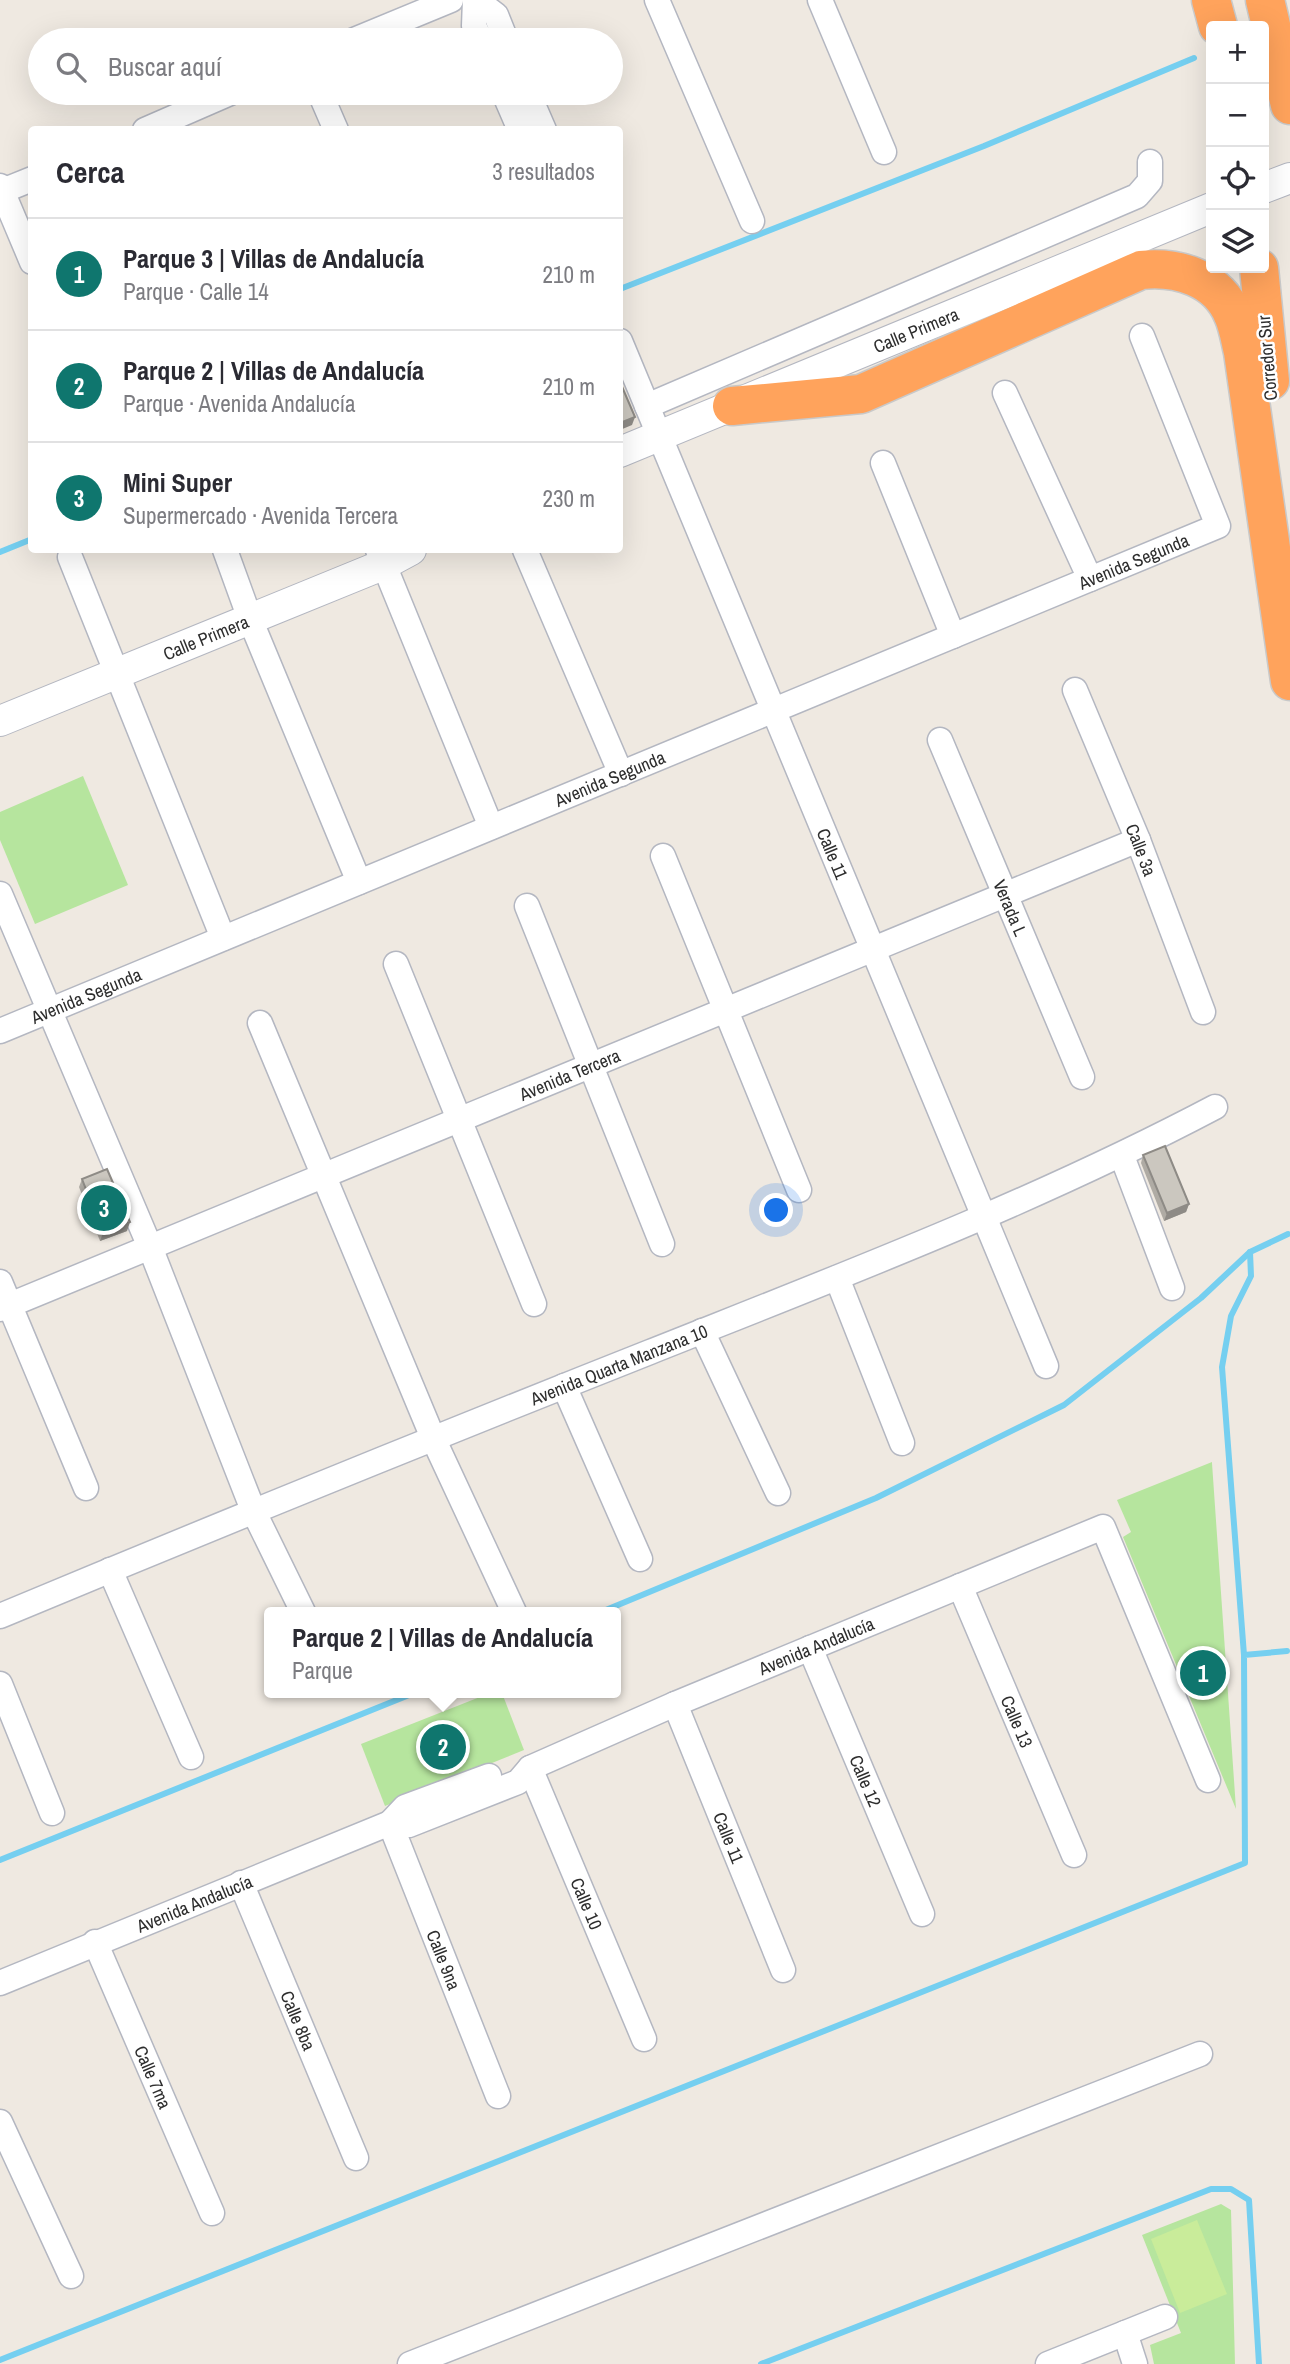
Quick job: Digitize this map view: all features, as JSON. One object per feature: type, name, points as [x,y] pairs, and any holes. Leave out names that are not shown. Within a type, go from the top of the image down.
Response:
[{"type":"highway","points":[[1211,0],[1217,21]]},
{"type":"highway","points":[[1265,0],[1290,105]]},
{"type":"highway","points":[[732,406],[828,400],[860,394],[1141,270],[1158,268],[1194,276],[1209,285],[1233,314],[1243,352],[1252,437],[1290,681]]},
{"type":"highway","name":"Corredor Sur","points":[[1259,273],[1290,658]]},
{"type":"street","points":[[383,28],[451,0]]},
{"type":"street","points":[[475,0],[475,28]]},
{"type":"street","points":[[475,0],[496,15],[501,28]]},
{"type":"street","points":[[657,0],[752,221]]},
{"type":"street","points":[[820,0],[884,152]]},
{"type":"street","points":[[152,126],[202,105]]},
{"type":"street","points":[[325,105],[333,126]]},
{"type":"street","points":[[509,105],[518,126]]},
{"type":"street","points":[[533,105],[542,126]]},
{"type":"street","name":"Calle Primera","points":[[647,406],[1137,196],[1150,181],[1150,162]]},
{"type":"street","points":[[1269,186],[1290,178]]},
{"type":"street","points":[[28,180],[1,190],[28,253]]},
{"type":"street","name":"Calle Primera","points":[[623,451],[1206,210]]},
{"type":"street","name":"Avenida Segunda","points":[[0,1031],[1218,526],[1142,336]]},
{"type":"street","name":"Calle 11","points":[[623,348],[1046,1366]]},
{"type":"street","points":[[1006,393],[1090,579]]},
{"type":"street","points":[[883,463],[953,636]]},
{"type":"street","points":[[226,553],[250,619],[359,882]]},
{"type":"street","points":[[526,553],[621,774]]},
{"type":"street","points":[[70,557],[223,938]]},
{"type":"street","points":[[382,557],[491,827]]},
{"type":"street","name":"Calle Primera","points":[[0,721],[250,619],[382,557]]},
{"type":"street","name":"Calle 3a","points":[[1075,690],[1138,839],[1203,1012]]},
{"type":"street","name":"Verada L","points":[[940,740],[1082,1077]]},
{"type":"street","name":"Avenida Tercera","points":[[5,1307],[1138,839]]},
{"type":"street","points":[[663,856],[799,1191]]},
{"type":"street","points":[[0,894],[150,1247],[253,1510],[301,1607]]},
{"type":"street","points":[[527,906],[593,1065],[662,1244]]},
{"type":"street","points":[[396,964],[534,1304]]},
{"type":"street","points":[[260,1023],[433,1438],[512,1607]]},
{"type":"street","name":"Avenida Quarta Manzana 10","points":[[0,1616],[253,1510],[837,1278],[1122,1156],[1215,1107]]},
{"type":"street","points":[[1122,1156],[1172,1288]]},
{"type":"street","points":[[837,1278],[902,1443]]},
{"type":"street","points":[[0,1282],[5,1307],[86,1488]]},
{"type":"street","points":[[702,1331],[778,1493]]},
{"type":"street","points":[[564,1386],[640,1559]]},
{"type":"street","name":"Avenida Andalucía","points":[[0,1983],[390,1823],[409,1825],[518,1782],[530,1768],[675,1704],[1103,1527],[1208,1780]]},
{"type":"street","points":[[110,1570],[191,1757]]},
{"type":"street","name":"Calle 13","points":[[960,1587],[1074,1855]]},
{"type":"street","name":"Calle 12","points":[[810,1647],[922,1914]]},
{"type":"street","points":[[0,1684],[52,1813]]},
{"type":"street","name":"Calle 11","points":[[675,1704],[783,1970]]},
{"type":"street","name":"Calle 10","points":[[530,1768],[643,2039]]},
{"type":"street","name":"Calle 9na","points":[[390,1823],[498,2096]]},
{"type":"street","name":"Calle 8ba","points":[[241,1883],[356,2158]]},
{"type":"street","name":"Calle 7ma","points":[[95,1942],[212,2213]]},
{"type":"street","points":[[410,2364],[1200,2054]]},
{"type":"street","points":[[0,2122],[71,2276]]},
{"type":"street","points":[[1048,2364],[1165,2317]]},
{"type":"street","points":[[1125,2333],[1135,2364]]},
{"type":"green space","points":[[83,776],[128,885],[35,924],[0,840],[0,812]]},
{"type":"green space","points":[[1212,1462],[1236,1809],[1123,1537],[1131,1532],[1117,1500]]},
{"type":"green space","points":[[477,1698],[504,1698],[524,1750],[385,1806],[361,1744]]},
{"type":"green space","points":[[1221,2204],[1231,2210],[1235,2364],[1154,2364],[1150,2345],[1181,2333],[1142,2235]]},
{"type":"green space","points":[[1197,2220],[1227,2294],[1180,2313],[1151,2239]]},
{"type":"building","points":[[623,389],[635,417],[623,422]]},
{"type":"building","points":[[1165,1146],[1189,1204],[1167,1213],[1143,1155]]},
{"type":"building","points":[[107,1169],[130,1222],[103,1233],[82,1179]]},
{"type":"waterway","points":[[623,288],[984,146],[1194,58]]},
{"type":"waterway","points":[[0,552],[28,541]]},
{"type":"waterway","points":[[613,1607],[876,1498],[1064,1405],[1201,1298],[1250,1252],[1288,1234]]},
{"type":"waterway","points":[[1244,1655],[1222,1367],[1231,1316],[1251,1276],[1250,1252]]},
{"type":"waterway","points":[[0,2360],[1245,1863],[1244,1655],[1287,1651]]},
{"type":"waterway","points":[[0,1860],[402,1698]]},
{"type":"waterway","points":[[761,2364],[1211,2189],[1231,2189],[1249,2200],[1259,2364]]},
{"type":"place","name":"Mini Super","points":[[104,1208]]},
{"type":"place","name":"Parque 3 | Villas de Andalucía","points":[[1203,1673]]},
{"type":"place","name":"Parque 2 | Villas de Andalucía","points":[[443,1747]]}]
